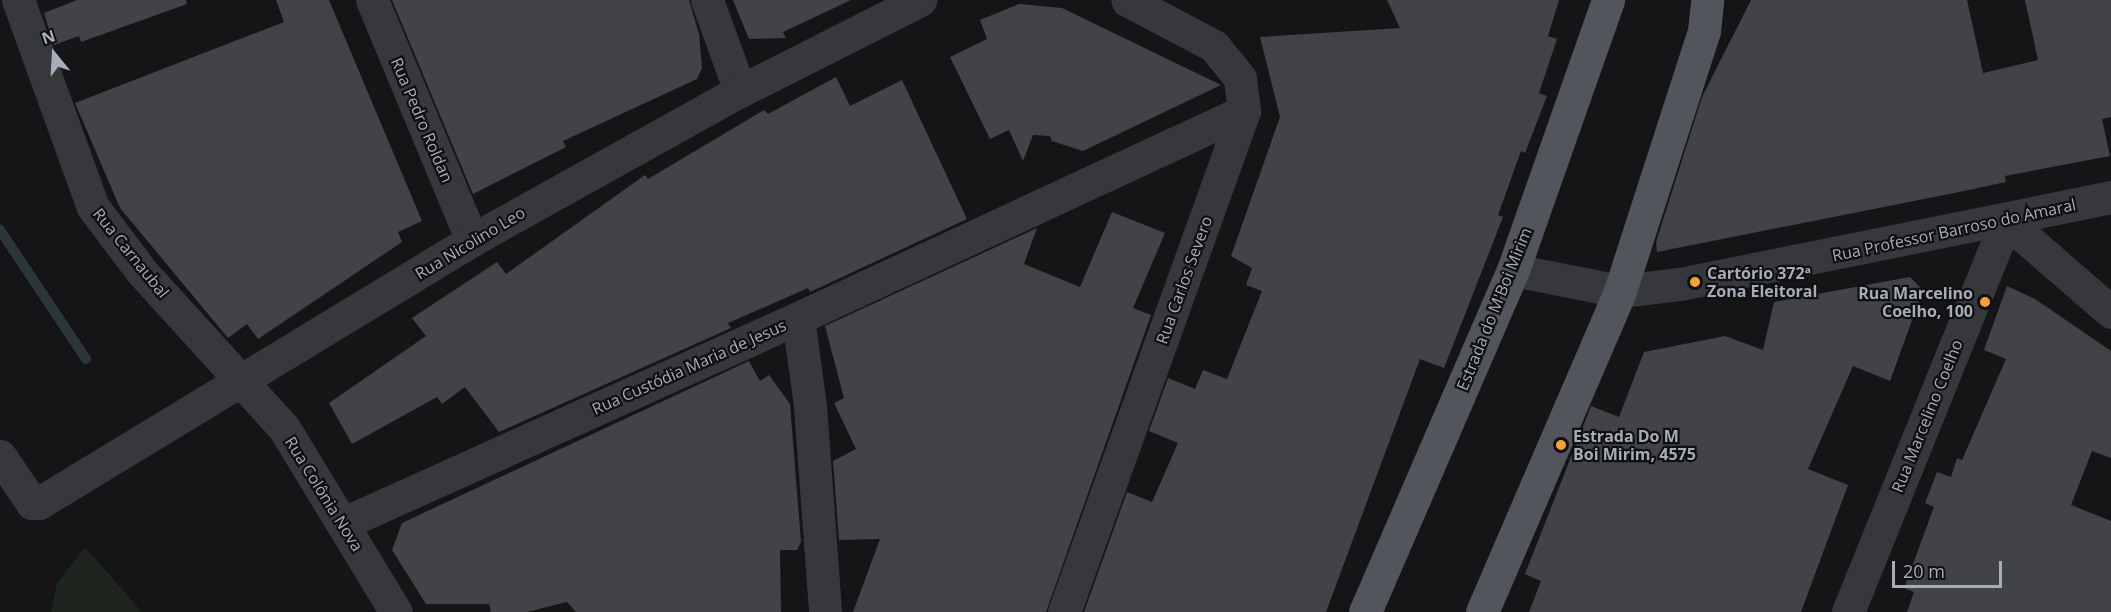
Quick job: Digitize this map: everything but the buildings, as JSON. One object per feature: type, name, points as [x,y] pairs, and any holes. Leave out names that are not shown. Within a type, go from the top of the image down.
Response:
[{"type":"main road","name":"Estrada do M'Boi Mirim","points":[[1365,612],[1513,270],[1608,0]]},
{"type":"main road","points":[[1482,612],[1620,291],[1704,31],[1707,0]]},
{"type":"street","name":"Rua Carnaubal","points":[[18,0],[93,207],[142,272],[244,382]]},
{"type":"street","name":"Rua Pedro Roldan","points":[[372,0],[472,240]]},
{"type":"street","points":[[707,0],[740,91]]},
{"type":"street","name":"Rua Nicolino Leo","points":[[0,456],[32,503],[39,503],[244,382],[472,240],[740,91],[920,0]]},
{"type":"street","name":"Rua Carlos Severo","points":[[1064,612],[1244,111],[1240,78],[1214,46],[1127,0]]},
{"type":"street","points":[[798,318],[1244,111]]},
{"type":"street","name":"Rua Professor Barroso do Amaral","points":[[1513,270],[1620,291],[1680,284],[2006,221],[2111,197]]},
{"type":"street","points":[[2006,221],[2111,312]]},
{"type":"street","name":"Rua Marcelino Coelho","points":[[1848,612],[2006,221]]},
{"type":"street","name":"Rua Custódia Maria de Jesus","points":[[344,523],[798,318],[810,406],[825,612]]},
{"type":"street","name":"Rua Colônia Nova","points":[[244,382],[284,428],[344,523],[396,612]]},
{"type":"shaded area","points":[[85,547],[142,612],[51,612],[57,583]]},
{"type":"waterway","points":[[0,230],[86,359]]},
{"type":"place","name":"Cartório 372ª Zona Eleitoral","points":[[1695,282]]},
{"type":"place","name":"Rua Marcelino Coelho, 100","points":[[1985,302]]},
{"type":"place","name":"Estrada Do M Boi Mirim, 4575","points":[[1561,445]]}]
